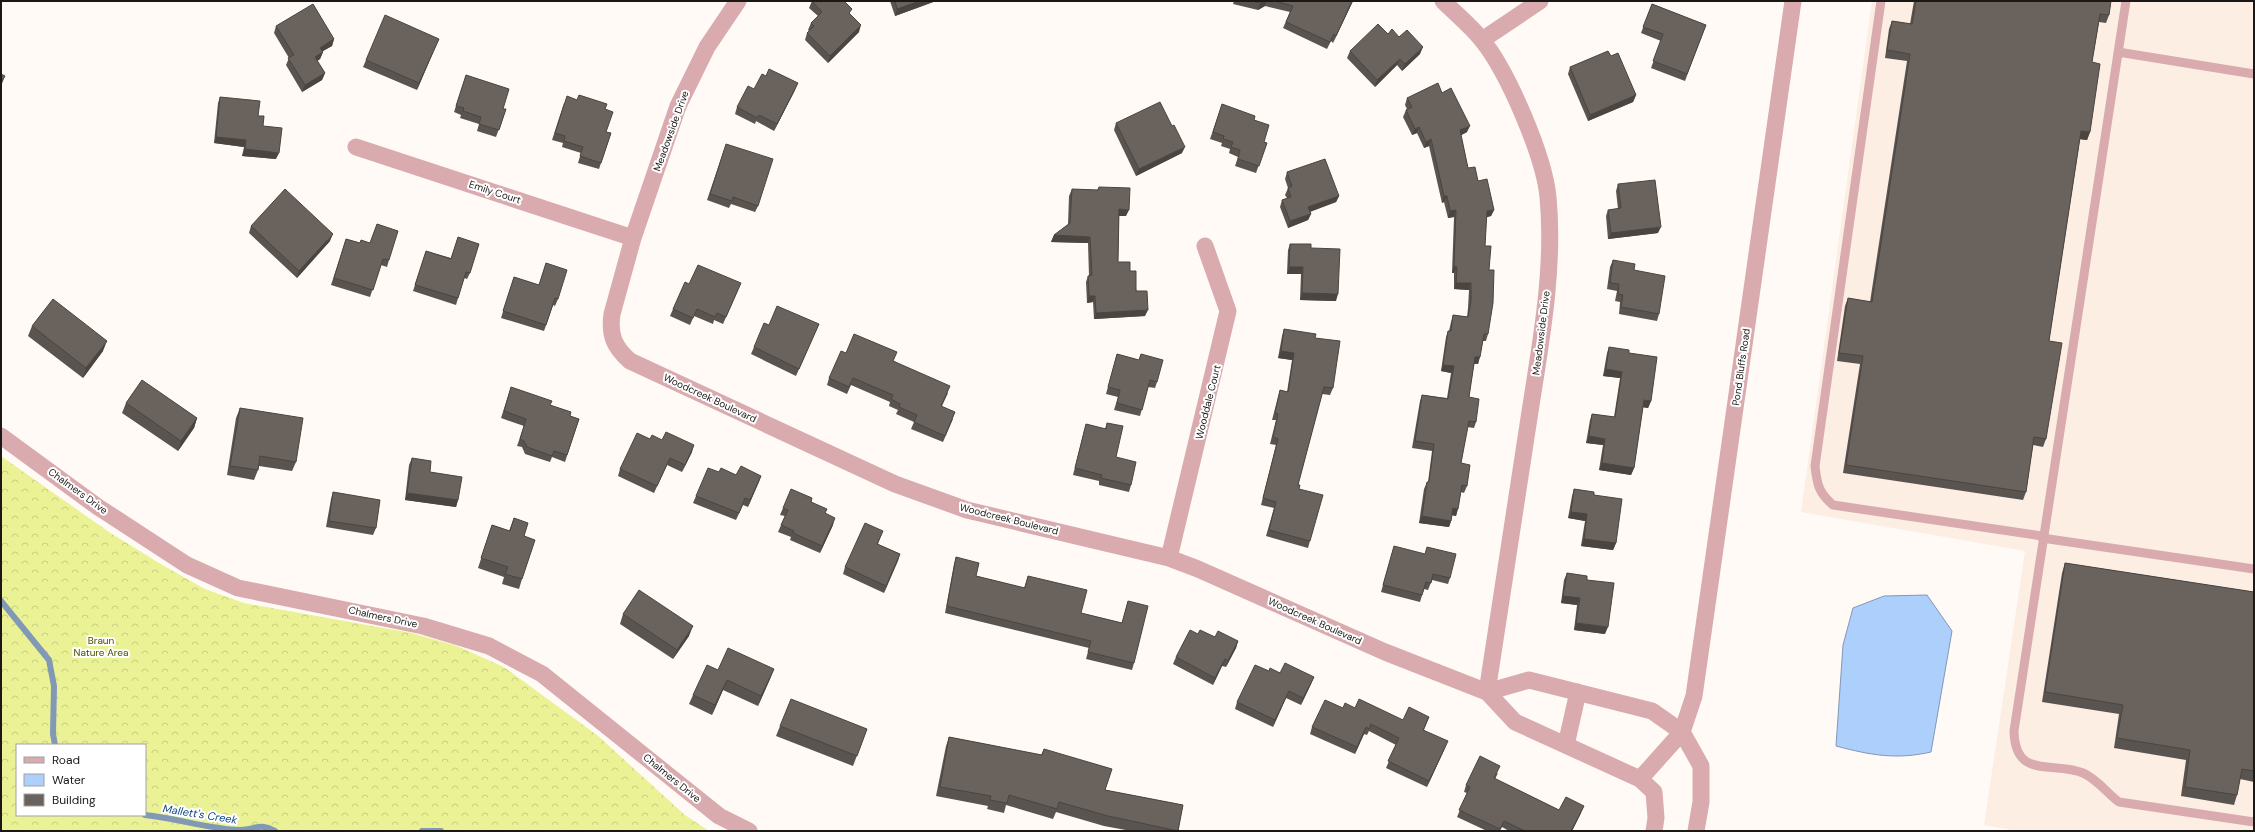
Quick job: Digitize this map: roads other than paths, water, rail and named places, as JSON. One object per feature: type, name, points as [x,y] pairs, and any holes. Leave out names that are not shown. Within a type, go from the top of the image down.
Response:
[{"type":"street","name":"Meadowside Drive","points":[[625,271],[633,238],[678,106],[707,47],[738,1]]},
{"type":"street","name":"Meadowside Drive","points":[[1444,1],[1482,40],[1501,70],[1522,112],[1537,155],[1548,196],[1549,260],[1539,354],[1487,692]]},
{"type":"street","points":[[1482,40],[1540,1]]},
{"type":"street","name":"Pond Bluffs Road","points":[[1682,732],[1694,696],[1794,1]]},
{"type":"street","name":"Emily Court","points":[[356,147],[633,238]]},
{"type":"street","name":"Wooddale Court","points":[[1169,558],[1219,357],[1228,311],[1205,246]]},
{"type":"street","name":"Woodcreek Boulevard","points":[[625,271],[612,314],[610,327],[613,341],[620,352],[630,361],[895,484],[967,510],[1169,558],[1198,569],[1385,652],[1487,692],[1514,722],[1640,778],[1654,792],[1656,818],[1654,831]]},
{"type":"street","name":"Chalmers Drive","points":[[1,436],[98,507],[187,565],[238,588],[423,626],[488,646],[535,670],[719,816],[749,831]]},
{"type":"street","points":[[1487,692],[1529,680],[1652,711],[1682,732],[1702,766],[1701,802],[1696,831]]},
{"type":"street","points":[[1566,745],[1578,692]]},
{"type":"street","points":[[1640,778],[1682,732]]},
{"type":"lane","points":[[1881,1],[1815,466],[1816,481],[1822,496],[1833,505],[2254,570]]},
{"type":"lane","points":[[2126,1],[2042,537],[2014,731],[2014,746],[2022,759],[2036,766],[2082,772],[2096,780],[2104,790],[2119,802],[2254,822]]},
{"type":"lane","points":[[2118,52],[2254,74]]},
{"type":"water","points":[[1927,595],[1952,631],[1931,752],[1906,756],[1895,756],[1860,752],[1836,746],[1843,645],[1853,608],[1884,596]]},
{"type":"waterway","name":"Mallett's Creek","points":[[1,601],[49,660],[54,686],[53,734],[55,744]]},
{"type":"waterway","name":"Mallett's Creek","points":[[146,815],[228,829],[245,830],[265,827],[275,831]]},
{"type":"waterway","name":"Mallett's Creek","points":[[422,831],[441,831]]},
{"type":"park label","name":"Braun Nature Area","points":[[101,646]]}]
